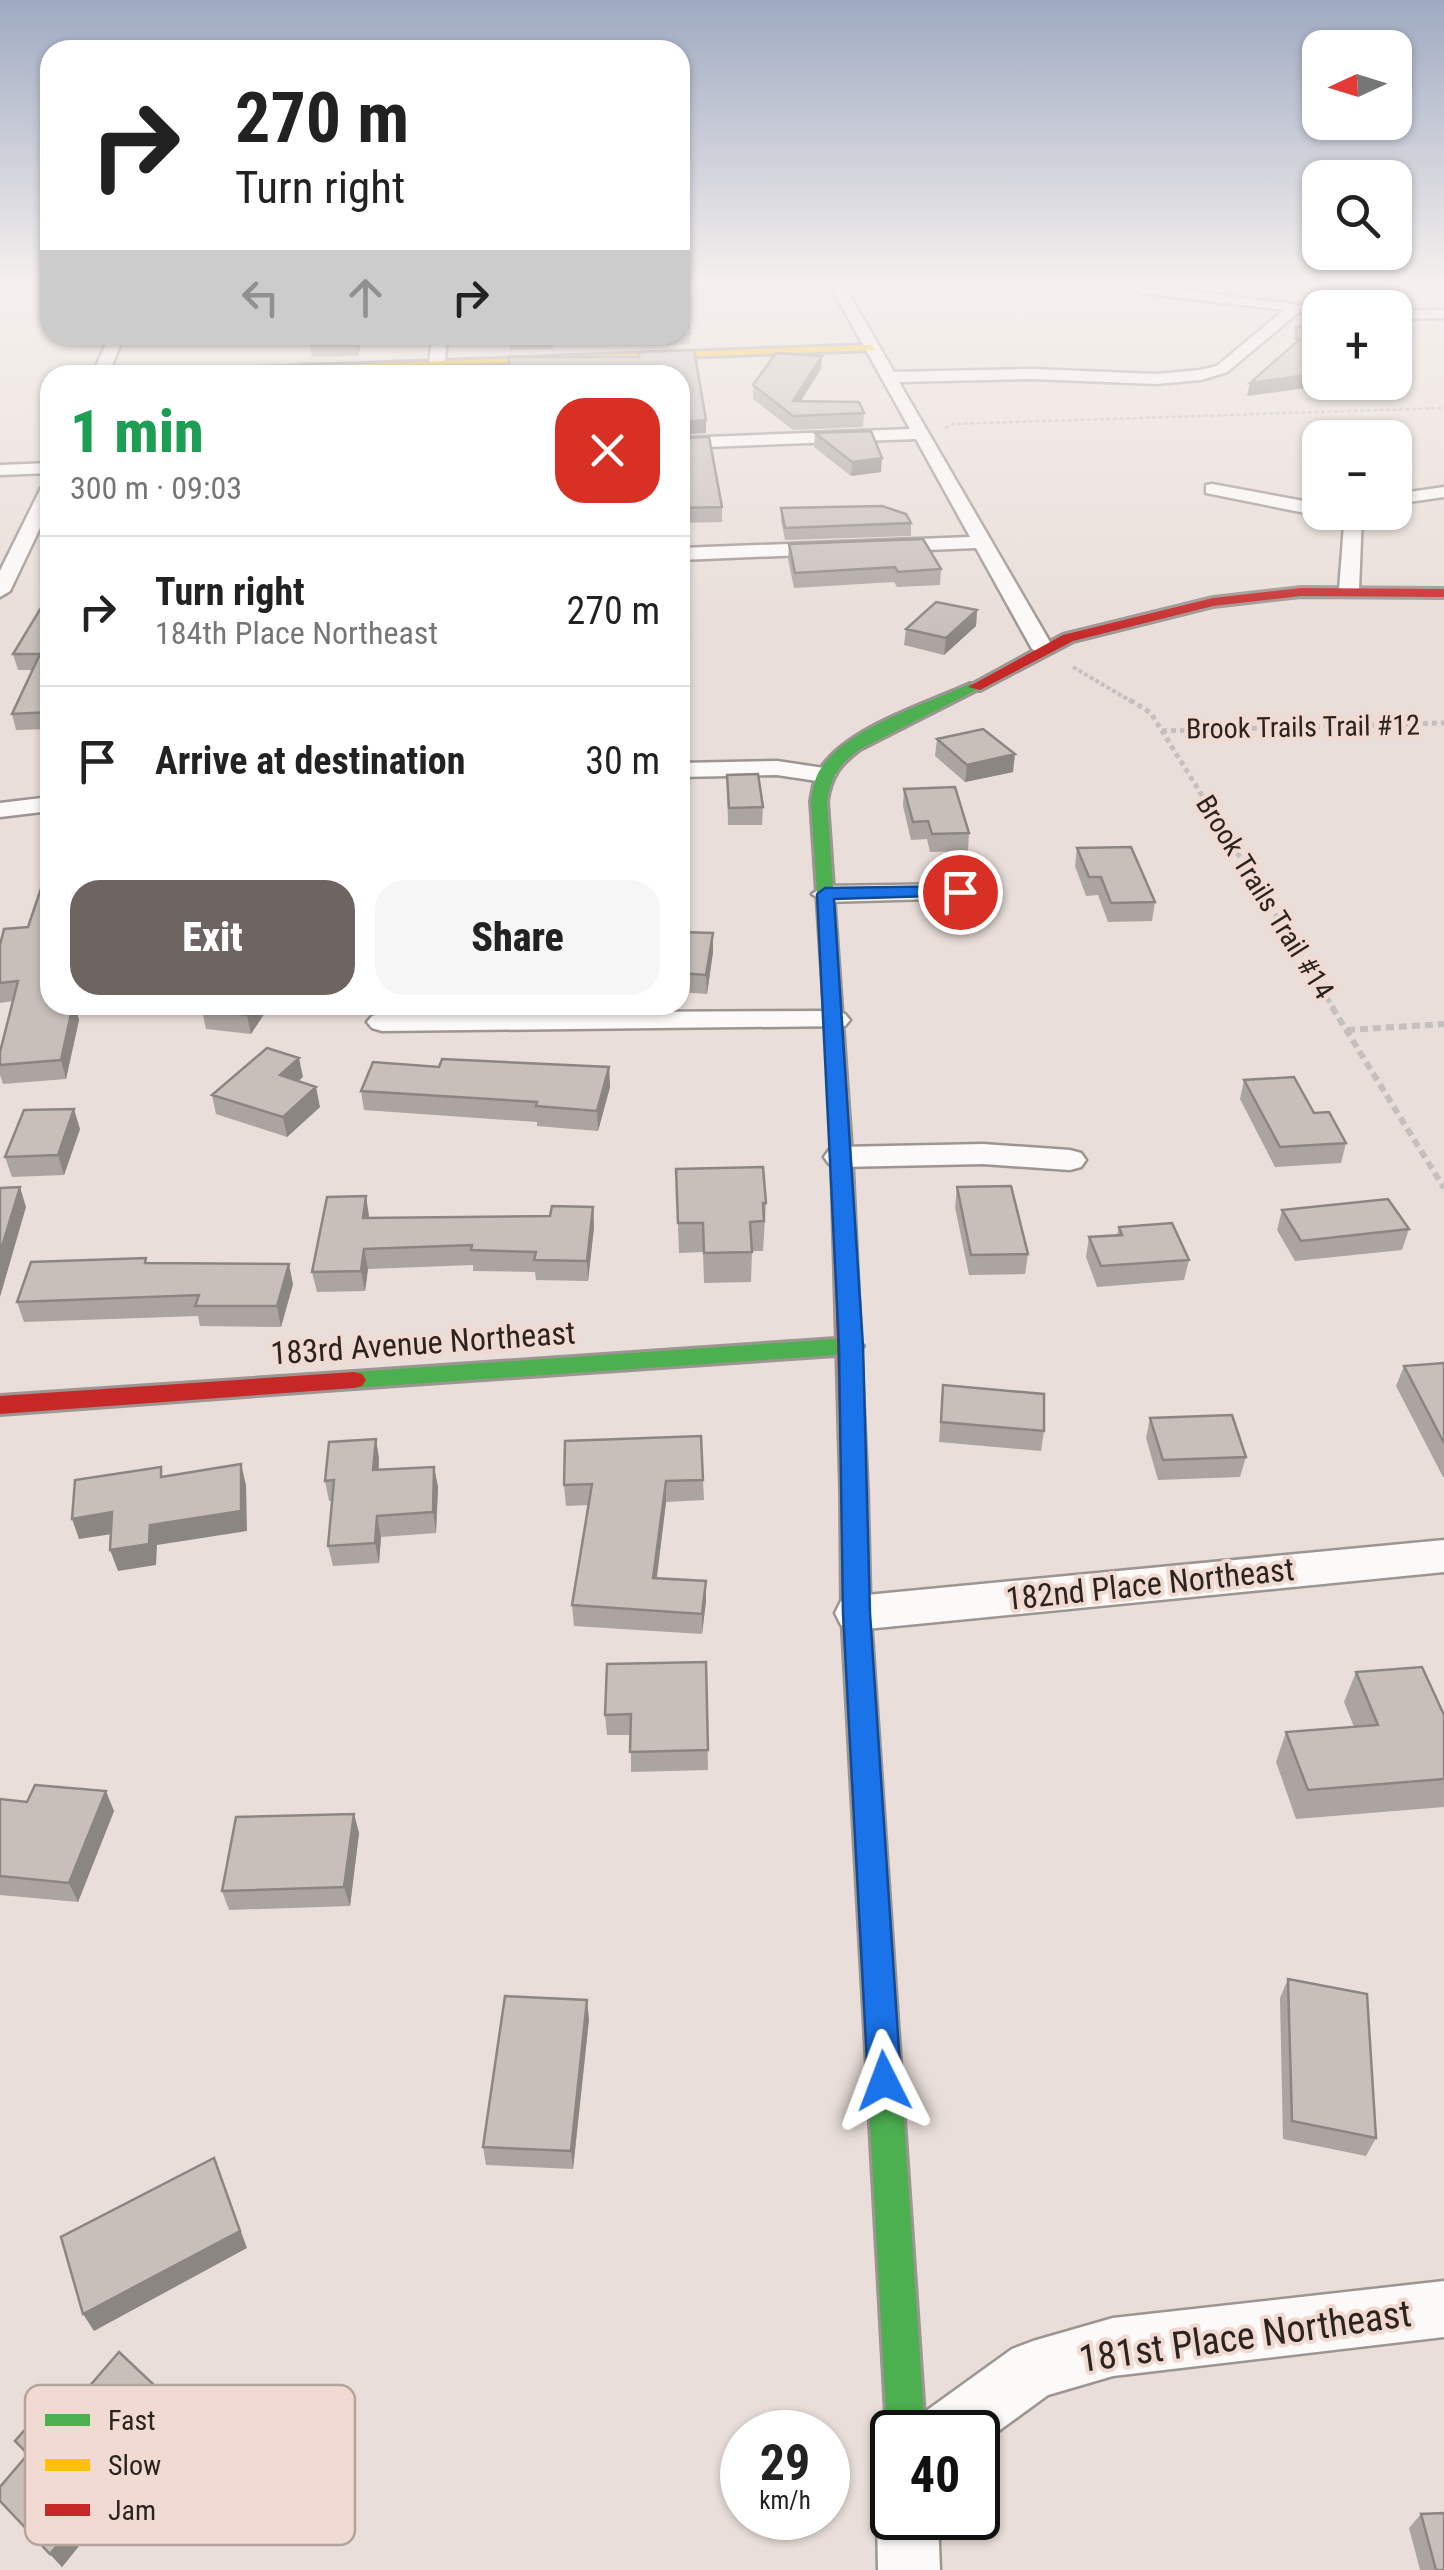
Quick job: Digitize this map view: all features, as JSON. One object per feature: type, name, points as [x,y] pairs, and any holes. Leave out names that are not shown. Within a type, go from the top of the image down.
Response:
[{"type":"street","points":[[903,400],[1043,650]]},
{"type":"street","points":[[690,443],[922,434]]},
{"type":"street","points":[[0,470],[40,468]]},
{"type":"street","points":[[1212,490],[1302,507]]},
{"type":"street","points":[[1412,497],[1444,492]]},
{"type":"street","points":[[0,591],[40,509]]},
{"type":"street","points":[[1349,530],[1349,590]]},
{"type":"street","points":[[690,554],[983,542]]},
{"type":"street","points":[[905,2410],[856,1613],[851,1346],[835,1020],[819,801],[830,768],[861,742],[1068,638],[1213,602],[1349,590],[1444,593]]},
{"type":"street","points":[[690,769],[830,768]]},
{"type":"street","points":[[0,810],[40,805]]},
{"type":"street","points":[[825,894],[960,892]]},
{"type":"street","points":[[382,1022],[835,1020]]},
{"type":"street","points":[[840,1158],[983,1154],[1070,1160]]},
{"type":"street","name":"183rd Avenue Northeast","points":[[0,1406],[851,1346]]},
{"type":"street","name":"182nd Place Northeast","points":[[856,1613],[1444,1556]]},
{"type":"street","name":"181st Place Northeast","points":[[978,2410],[1033,2370],[1113,2348],[1444,2308]]},
{"type":"street","points":[[909,2540],[910,2570]]},
{"type":"path","points":[[944,438],[942,430],[954,424],[1444,408]]},
{"type":"path","name":"Brook Trails Trail #14","points":[[1043,650],[1151,713],[1444,1188]]},
{"type":"path","name":"Brook Trails Trail #12","points":[[1162,731],[1444,724]]},
{"type":"path","points":[[1347,1030],[1444,1024]]},
{"type":"building","points":[[690,400],[703,400],[706,420],[690,421]]},
{"type":"building","points":[[772,400],[859,402],[864,413],[793,416]]},
{"type":"building","points":[[871,431],[882,458],[852,462],[815,433]]},
{"type":"building","points":[[709,437],[722,507],[690,508],[690,438]]},
{"type":"building","points":[[882,506],[906,514],[911,523],[785,528],[781,508]]},
{"type":"building","points":[[923,539],[941,569],[898,572],[895,567],[795,573],[789,544]]},
{"type":"building","points":[[936,602],[977,610],[946,638],[906,629]]},
{"type":"building","points":[[40,609],[40,654],[13,654]]},
{"type":"building","points":[[40,654],[40,713],[12,714]]},
{"type":"building","points":[[983,729],[1015,754],[967,765],[937,739]]},
{"type":"building","points":[[758,774],[763,807],[729,808],[727,775]]},
{"type":"building","points":[[955,787],[969,833],[932,834],[928,821],[913,822],[904,789]]},
{"type":"building","points":[[1131,847],[1155,902],[1111,903],[1101,877],[1089,877],[1077,848]]},
{"type":"building","points":[[40,892],[40,1015],[71,1015],[61,1060],[0,1065],[18,981],[0,983],[0,945],[4,929],[28,927]]},
{"type":"building","points":[[690,932],[713,933],[706,975],[690,974]]},
{"type":"building","points":[[267,1048],[299,1058],[280,1075],[316,1087],[283,1117],[212,1095]]},
{"type":"building","points":[[442,1059],[609,1067],[597,1111],[536,1106],[537,1102],[361,1091],[373,1062],[439,1067]]},
{"type":"building","points":[[1294,1077],[1314,1113],[1329,1112],[1346,1143],[1280,1147],[1244,1080]]},
{"type":"building","points":[[74,1109],[58,1155],[5,1157],[24,1110]]},
{"type":"building","points":[[763,1167],[764,1221],[750,1222],[752,1252],[704,1253],[703,1223],[678,1223],[676,1169]]},
{"type":"building","points":[[1011,1186],[1028,1254],[971,1255],[957,1187]]},
{"type":"building","points":[[20,1187],[0,1253],[0,1188]]},
{"type":"building","points":[[366,1196],[363,1218],[550,1216],[552,1206],[593,1207],[587,1261],[534,1260],[536,1252],[471,1250],[472,1245],[364,1249],[361,1271],[312,1272],[327,1197]]},
{"type":"building","points":[[1388,1199],[1409,1229],[1301,1241],[1282,1210]]},
{"type":"building","points":[[1172,1223],[1189,1260],[1101,1266],[1089,1237],[1122,1235],[1119,1227]]},
{"type":"building","points":[[146,1258],[145,1263],[289,1264],[277,1306],[195,1306],[199,1295],[17,1302],[31,1262]]},
{"type":"building","points":[[1444,1363],[1444,1443],[1404,1366]]},
{"type":"building","points":[[943,1385],[1044,1394],[1044,1431],[941,1422]]},
{"type":"building","points":[[1232,1415],[1246,1457],[1163,1460],[1150,1418]]},
{"type":"building","points":[[701,1436],[703,1480],[666,1481],[653,1578],[706,1581],[702,1614],[572,1605],[592,1484],[564,1485],[565,1441]]},
{"type":"building","points":[[376,1439],[373,1470],[434,1467],[433,1512],[377,1516],[375,1543],[328,1546],[334,1480],[325,1481],[329,1442]]},
{"type":"building","points":[[241,1464],[241,1511],[150,1525],[149,1544],[110,1550],[112,1512],[72,1519],[75,1480],[161,1467],[161,1477]]},
{"type":"building","points":[[706,1662],[708,1750],[630,1752],[631,1714],[605,1715],[607,1664]]},
{"type":"building","points":[[1422,1667],[1444,1715],[1444,1779],[1308,1790],[1286,1732],[1378,1725],[1356,1672]]},
{"type":"building","points":[[35,1785],[106,1791],[69,1883],[0,1876],[0,1799],[27,1802]]},
{"type":"building","points":[[354,1814],[344,1887],[222,1891],[236,1817]]},
{"type":"building","points":[[1288,1979],[1367,1994],[1376,2138],[1292,2121]]},
{"type":"building","points":[[505,1996],[587,2000],[571,2151],[483,2147]]},
{"type":"building","points":[[214,2158],[240,2231],[83,2314],[61,2237]]},
{"type":"building","points":[[119,2352],[154,2385],[90,2385]]},
{"type":"building","points":[[25,2430],[25,2451],[15,2441]]},
{"type":"building","points":[[25,2458],[25,2528],[0,2501],[0,2487]]},
{"type":"building","points":[[1444,2513],[1444,2570],[1436,2570],[1421,2514]]},
{"type":"building","points":[[42,2545],[57,2545],[50,2554]]},
{"type":"traffic: fast","points":[[842,1162],[819,801],[823,782],[827,771],[855,745],[975,687]]},
{"type":"traffic: fast","points":[[354,1380],[851,1346]]},
{"type":"traffic: fast","points":[[854,1490],[856,1613],[905,2410]]},
{"type":"traffic: jam","points":[[975,687],[1068,638],[1213,602],[1301,592],[1444,593]]},
{"type":"traffic: jam","points":[[842,1162],[854,1490]]},
{"type":"traffic: jam","points":[[0,1405],[354,1380]]},
{"type":"route","points":[[884,2081],[856,1613],[851,1346],[825,894],[960,892]]}]
